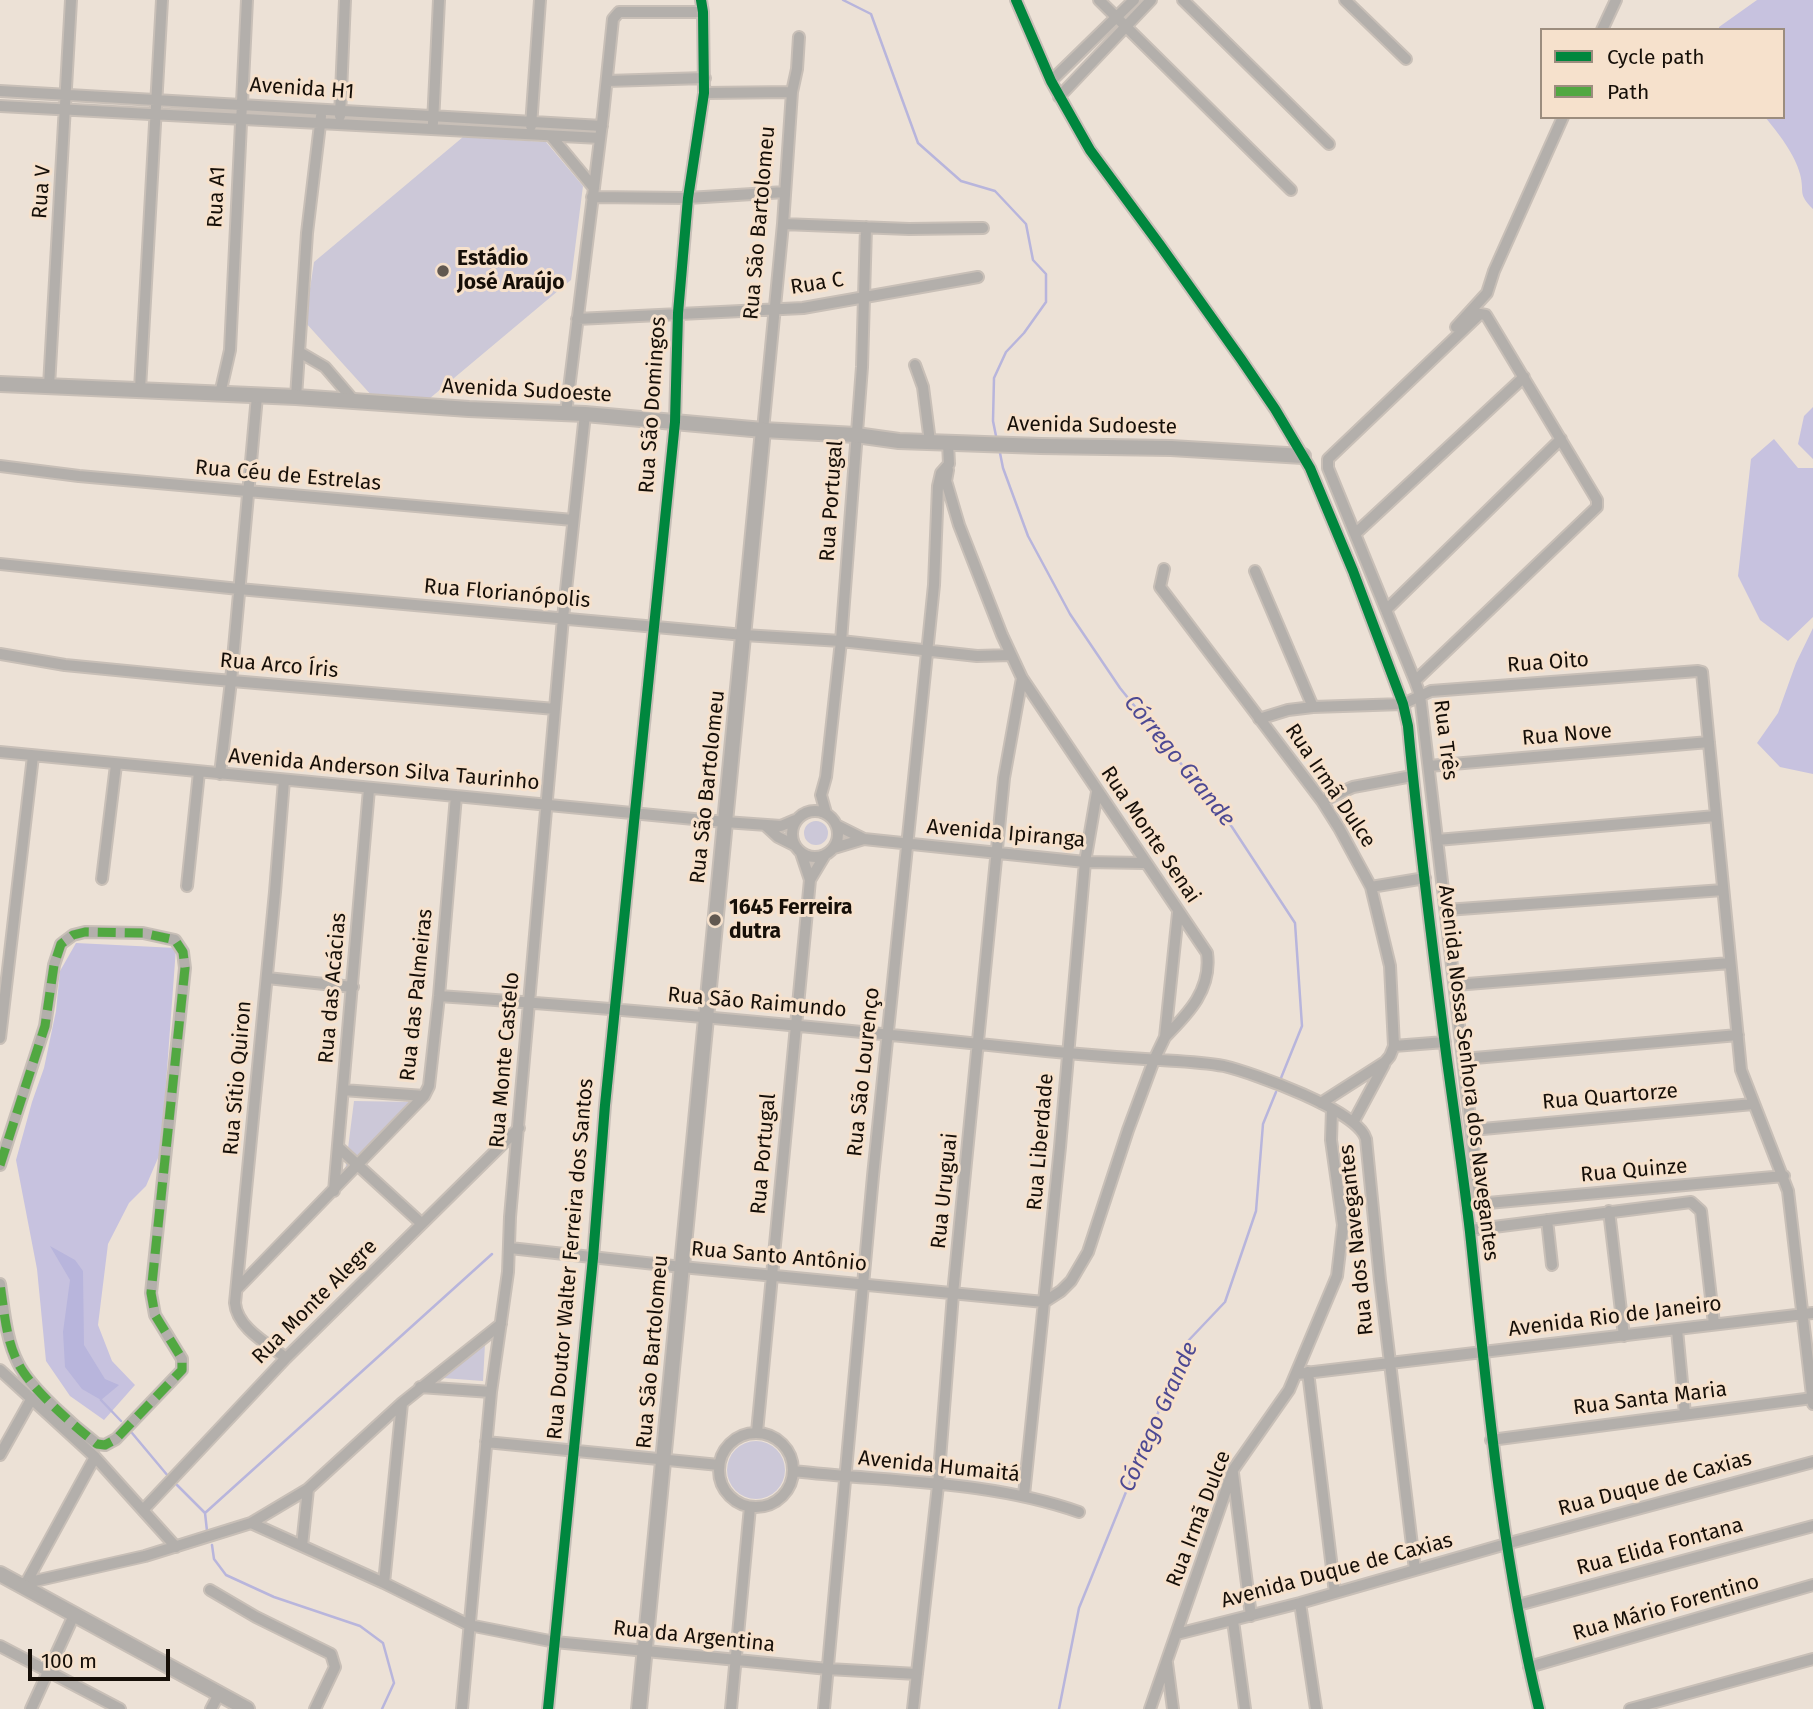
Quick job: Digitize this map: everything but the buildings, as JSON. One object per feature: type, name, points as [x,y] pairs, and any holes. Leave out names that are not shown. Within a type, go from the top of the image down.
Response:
[{"type":"street","name":"Rua V","points":[[49,386],[71,0]]},
{"type":"street","points":[[140,389],[162,0]]},
{"type":"street","name":"Rua A1","points":[[220,394],[230,349],[247,0]]},
{"type":"street","points":[[339,125],[345,0]]},
{"type":"street","points":[[432,130],[439,0]]},
{"type":"street","points":[[531,135],[540,0]]},
{"type":"street","name":"Avenida Nossa Senhora dos Navegantes","points":[[1016,0],[1051,81],[1090,150],[1241,359],[1307,462],[1353,570],[1403,704],[1408,726],[1412,776],[1470,1230],[1491,1440],[1506,1544],[1539,1709]]},
{"type":"street","points":[[1099,0],[1291,190]]},
{"type":"street","points":[[1051,81],[1134,0]]},
{"type":"street","points":[[1059,97],[1151,0]]},
{"type":"street","points":[[1183,0],[1329,144]]},
{"type":"street","points":[[1345,0],[1406,59]]},
{"type":"street","points":[[1603,28],[1616,0]]},
{"type":"street","points":[[566,413],[613,19],[619,12],[702,6]]},
{"type":"street","name":"Rua São Domingos","points":[[635,813],[674,422],[678,313],[688,198],[704,93],[702,6]]},
{"type":"street","name":"Rua São Bartolomeu","points":[[639,1709],[744,635],[799,37]]},
{"type":"street","points":[[607,81],[705,78]]},
{"type":"street","name":"Avenida H1","points":[[0,91],[602,126]]},
{"type":"street","points":[[704,93],[792,92]]},
{"type":"street","name":"Avenida H1","points":[[0,106],[600,138]]},
{"type":"street","points":[[296,397],[307,233],[321,110]]},
{"type":"street","points":[[1307,462],[1474,310],[1487,293],[1494,271],[1562,119]]},
{"type":"street","points":[[551,136],[593,192],[688,198],[785,192]]},
{"type":"street","points":[[783,224],[983,228]]},
{"type":"street","name":"Rua Portugal","points":[[826,813],[821,794],[826,777],[841,641],[865,295],[866,227]]},
{"type":"street","name":"Rua C","points":[[577,319],[775,310],[828,304],[865,295],[978,277]]},
{"type":"street","name":"Rua Três","points":[[1488,1203],[1482,1201],[1479,1195],[1420,695],[1328,468],[1328,459],[1480,314],[1486,315],[1524,377]]},
{"type":"street","points":[[300,353],[325,367],[355,402]]},
{"type":"street","points":[[915,365],[923,387],[930,442]]},
{"type":"street","points":[[1355,534],[1524,377],[1597,500],[1595,510],[1415,681]]},
{"type":"street","name":"Avenida Sudoeste","points":[[0,384],[296,397],[585,414],[763,430],[856,435],[899,441],[1171,448],[1307,462]]},
{"type":"street","points":[[220,774],[257,396]]},
{"type":"street","name":"Rua Monte Castelo","points":[[462,1709],[491,1392],[510,1248],[510,1217],[546,804],[585,414]]},
{"type":"street","points":[[1386,610],[1561,439]]},
{"type":"street","name":"Rua São Lourenço","points":[[824,1709],[887,1035],[934,585],[938,486],[941,473],[949,464],[948,443]]},
{"type":"street","points":[[949,464],[946,481],[959,525],[1011,655]]},
{"type":"street","name":"Rua Céu de Estrelas","points":[[0,466],[248,492],[573,520]]},
{"type":"street","name":"Rua Florianópolis","points":[[0,564],[239,589],[744,635],[841,641],[977,656],[1011,655]]},
{"type":"street","name":"Rua Irmã Dulce","points":[[1164,569],[1160,587],[1322,802],[1371,887],[1391,976],[1394,1046]]},
{"type":"street","points":[[1255,570],[1313,707]]},
{"type":"street","name":"Rua Arco Íris","points":[[0,654],[65,665],[555,709]]},
{"type":"street","name":"Rua Monte Senai","points":[[1011,655],[1022,678],[1207,953],[1208,975],[1199,997],[1165,1037]]},
{"type":"street","name":"Rua Oito","points":[[1403,704],[1432,691],[1698,670],[1704,675],[1709,742]]},
{"type":"street","name":"Rua Uruguai","points":[[913,1709],[938,1485],[953,1294],[1004,778],[1022,678]]},
{"type":"street","points":[[1259,719],[1288,709],[1403,704]]},
{"type":"street","points":[[1709,742],[1741,1070],[1788,1191],[1808,1314],[1813,1404]]},
{"type":"street","name":"Rua Nove","points":[[1429,766],[1709,742]]},
{"type":"street","name":"Avenida Anderson Silva Taurinho","points":[[0,752],[725,822],[781,826],[795,821]]},
{"type":"street","points":[[0,1038],[33,756]]},
{"type":"street","points":[[102,879],[116,765]]},
{"type":"street","points":[[187,886],[199,772]]},
{"type":"street","points":[[1322,802],[1353,787],[1412,776]]},
{"type":"street","points":[[810,880],[792,830],[795,821],[805,812],[826,777]]},
{"type":"street","name":"Rua Sítio Quiron","points":[[284,780],[235,1303],[239,1317],[248,1328],[286,1358]]},
{"type":"street","name":"Rua das Acácias","points":[[334,1191],[369,789]]},
{"type":"street","name":"Rua Liberdade","points":[[1024,1495],[1085,862],[1097,792]]},
{"type":"street","name":"Rua das Palmeiras","points":[[237,1289],[424,1096],[429,1086],[456,796]]},
{"type":"street","points":[[805,812],[816,810],[826,813],[836,825],[864,839]]},
{"type":"street","name":"Rua Doutor Walter Ferreira dos Santos","points":[[548,1709],[635,813]]},
{"type":"street","points":[[1437,840],[1716,816]]},
{"type":"street","points":[[765,824],[778,837],[812,857],[864,839]]},
{"type":"street","points":[[810,880],[838,837],[836,825]]},
{"type":"street","name":"Avenida Ipiranga","points":[[864,839],[1085,862],[1144,863]]},
{"type":"street","points":[[1371,887],[1425,878]]},
{"type":"street","name":"Rua Portugal","points":[[757,1432],[810,880]]},
{"type":"street","points":[[1446,911],[1723,890]]},
{"type":"street","points":[[1044,1302],[1071,1281],[1088,1252],[1154,1060],[1165,1037],[1178,913]]},
{"type":"street","points":[[0,1166],[45,1026],[54,965],[61,944],[73,935],[85,932],[143,933],[175,940],[183,952],[185,968],[151,1293],[155,1315],[178,1351],[182,1370],[116,1439],[105,1445],[97,1444],[38,1389],[18,1363],[8,1330],[0,1284]]},
{"type":"street","points":[[1455,985],[1730,962]]},
{"type":"street","points":[[267,978],[353,987]]},
{"type":"street","name":"Rua São Raimundo","points":[[439,996],[615,1009],[1068,1054],[1154,1060]]},
{"type":"street","points":[[1463,1059],[1738,1035]]},
{"type":"street","points":[[1354,1121],[1394,1046],[1445,1042]]},
{"type":"street","name":"Rua dos Navegantes","points":[[1154,1060],[1233,1069],[1275,1083],[1354,1121],[1364,1132],[1415,1570]]},
{"type":"street","points":[[1321,1103],[1385,1062]]},
{"type":"street","points":[[343,1090],[424,1096]]},
{"type":"street","name":"Rua Quartorze","points":[[1472,1130],[1753,1104]]},
{"type":"street","name":"Rua Irmã Dulce","points":[[1150,1709],[1233,1470],[1303,1373],[1337,1276],[1343,1225],[1331,1140],[1332,1109]]},
{"type":"street","name":"Rua Monte Alegre","points":[[144,1509],[286,1358],[519,1128]]},
{"type":"street","points":[[338,1147],[421,1223]]},
{"type":"street","name":"Rua Quinze","points":[[1488,1203],[1784,1176]]},
{"type":"street","points":[[1470,1230],[1691,1202],[1701,1211],[1714,1324]]},
{"type":"street","points":[[1609,1211],[1624,1336]]},
{"type":"street","points":[[1546,1220],[1552,1265]]},
{"type":"street","name":"Rua Santo Antônio","points":[[510,1248],[1044,1302]]},
{"type":"street","name":"Avenida Rio de Janeiro","points":[[1303,1373],[1808,1314]]},
{"type":"street","points":[[20,1583],[145,1556],[251,1523],[308,1489],[420,1387],[501,1324]]},
{"type":"street","points":[[1677,1330],[1685,1414]]},
{"type":"street","points":[[0,1370],[94,1457],[176,1547]]},
{"type":"street","points":[[1303,1373],[1335,1593]]},
{"type":"street","points":[[420,1387],[491,1392]]},
{"type":"street","points":[[0,1455],[32,1398]]},
{"type":"street","name":"Rua Santa Maria","points":[[1491,1440],[1813,1398]]},
{"type":"street","points":[[384,1583],[402,1403]]},
{"type":"street","points":[[757,1432],[768,1434],[787,1449],[792,1459],[793,1471],[791,1481],[780,1499],[771,1504],[750,1507],[733,1499],[726,1492],[721,1484],[719,1465],[728,1445],[736,1438],[757,1432]]},
{"type":"street","points":[[486,1442],[719,1465]]},
{"type":"street","points":[[20,1583],[94,1457]]},
{"type":"street","name":"Rua Duque de Caxias","points":[[1506,1544],[1813,1462]]},
{"type":"street","points":[[1233,1470],[1251,1616]]},
{"type":"street","name":"Avenida Humaitá","points":[[793,1471],[1024,1495],[1079,1512]]},
{"type":"street","points":[[302,1546],[308,1489]]},
{"type":"street","points":[[731,1709],[750,1507]]},
{"type":"street","name":"Rua da Argentina","points":[[251,1523],[469,1625],[555,1642],[828,1669],[917,1674]]},
{"type":"street","name":"Rua Elida Fontana","points":[[1518,1605],[1813,1526]]},
{"type":"street","name":"Avenida Duque de Caxias","points":[[1177,1634],[1300,1603],[1506,1544]]},
{"type":"street","points":[[0,1574],[247,1709]]},
{"type":"street","name":"Rua Mário Forentino","points":[[1529,1667],[1813,1585]]},
{"type":"street","points":[[210,1590],[256,1617],[331,1654],[335,1667],[315,1709]]},
{"type":"street","points":[[1300,1603],[1316,1709]]},
{"type":"street","points":[[31,1709],[74,1615]]},
{"type":"street","points":[[1233,1620],[1245,1709]]},
{"type":"street","points":[[0,1646],[120,1709]]},
{"type":"street","points":[[1630,1709],[1813,1659]]},
{"type":"street","points":[[1166,1661],[1173,1709]]},
{"type":"street","points":[[212,1709],[219,1694]]},
{"type":"shaded area","points":[[1757,0],[1813,0],[1813,209],[1803,196],[1800,174],[1794,159],[1767,119],[1785,119],[1785,28],[1719,27]]},
{"type":"shaded area","name":"Estádio José Araújo","points":[[463,137],[546,142],[583,186],[571,280],[429,399],[373,397],[305,322],[314,262]]},
{"type":"shaded area","points":[[1813,407],[1813,459],[1798,444],[1804,416]]},
{"type":"shaded area","points":[[1774,439],[1798,468],[1813,468],[1813,617],[1788,641],[1760,620],[1738,576],[1751,459]]},
{"type":"shaded area","points":[[1813,628],[1813,774],[1780,767],[1757,743],[1778,713],[1796,663]]},
{"type":"shaded area","points":[[816,821],[825,824],[828,833],[825,842],[816,845],[807,842],[804,833],[807,824]]},
{"type":"shaded area","points":[[76,943],[176,948],[161,1151],[146,1186],[129,1203],[108,1244],[98,1325],[112,1361],[135,1385],[104,1420],[70,1396],[46,1361],[37,1269],[16,1160],[44,1068],[56,1011],[60,971]]},
{"type":"shaded area","points":[[354,1101],[414,1102],[345,1172]]},
{"type":"shaded area","points":[[485,1344],[483,1381],[443,1378]]},
{"type":"shaded area","points":[[756,1441],[767,1443],[780,1454],[785,1470],[783,1481],[772,1494],[756,1499],[745,1497],[732,1486],[727,1470],[729,1459],[740,1446]]},
{"type":"water","points":[[50,1246],[75,1260],[83,1271],[84,1345],[105,1379],[119,1385],[101,1400],[82,1389],[65,1367],[63,1332],[70,1280]]},
{"type":"waterway","name":"Córrego Grande","points":[[843,0],[871,14],[918,143],[961,181],[995,191],[1026,224],[1033,260],[1046,274],[1046,302],[1024,333],[1006,352],[994,378],[993,421],[996,436]]},
{"type":"waterway","name":"Córrego Grande","points":[[1000,453],[1028,536],[1070,614],[1120,688],[1232,827],[1295,923],[1302,1026],[1281,1078]]},
{"type":"waterway","name":"Córrego Grande","points":[[1059,1709],[1079,1608],[1160,1408],[1188,1341],[1225,1302],[1256,1211],[1263,1124],[1276,1092]]},
{"type":"waterway","points":[[205,1513],[492,1254]]},
{"type":"waterway","points":[[101,1400],[121,1421]]},
{"type":"waterway","points":[[132,1433],[168,1476]]},
{"type":"waterway","points":[[177,1485],[205,1513],[207,1531]]},
{"type":"waterway","points":[[212,1545],[214,1559],[226,1575],[274,1597],[360,1626],[383,1643],[394,1683],[382,1709]]},
{"type":"marked path","points":[[0,1165],[45,1026],[54,965],[61,944],[73,935],[85,932],[143,933],[175,940],[183,952],[185,968],[151,1293],[155,1315],[182,1359],[182,1370],[116,1439],[105,1445],[97,1444],[54,1406],[24,1373],[11,1345],[0,1284]]},
{"type":"cycle path","points":[[548,1709],[593,1258],[605,1105],[675,422],[678,313],[688,198],[704,93],[701,0]]},
{"type":"cycle path","points":[[1016,0],[1051,81],[1090,150],[1241,359],[1310,468],[1353,571],[1403,704],[1408,726],[1430,930],[1467,1210],[1497,1472],[1515,1591],[1539,1709]]},
{"type":"place","name":"Estádio José Araújo","points":[[443,271]]},
{"type":"place","name":"1645 Ferreira dutra","points":[[715,920]]}]
